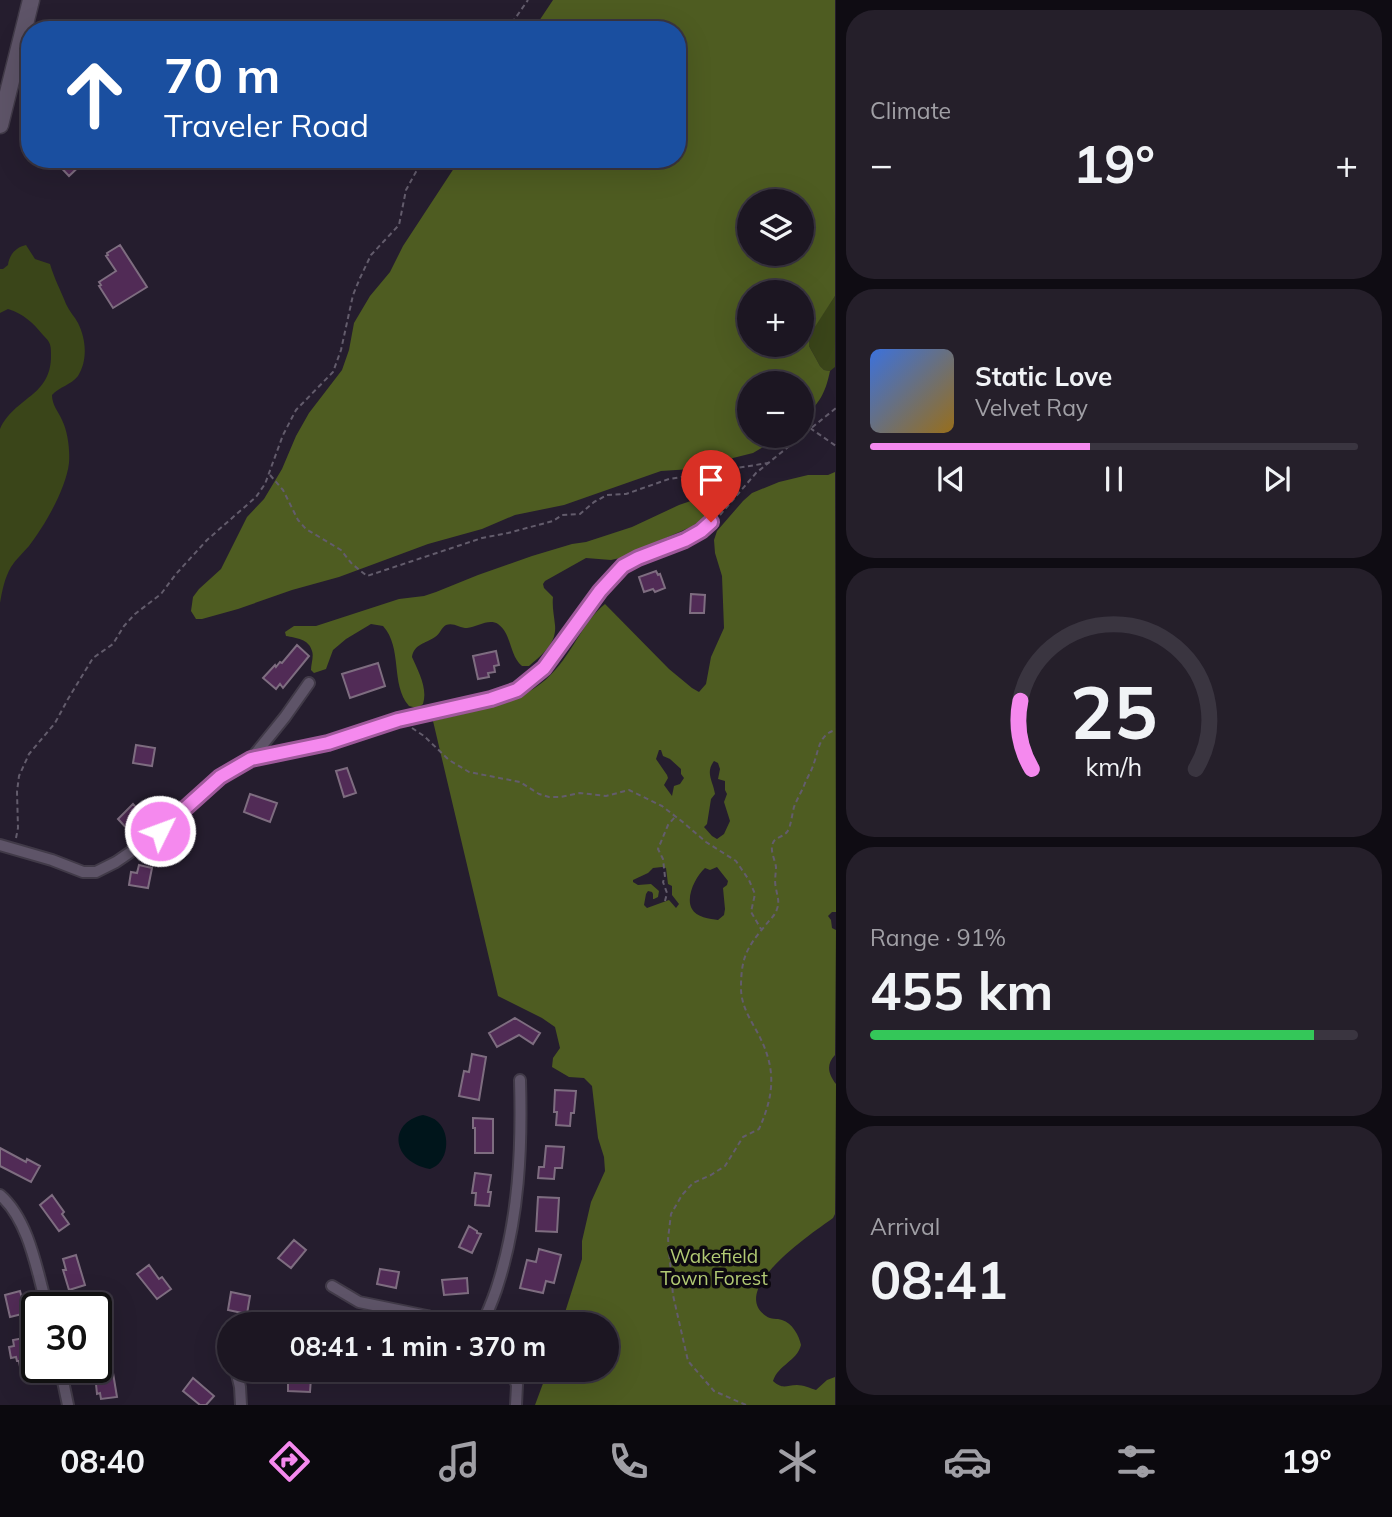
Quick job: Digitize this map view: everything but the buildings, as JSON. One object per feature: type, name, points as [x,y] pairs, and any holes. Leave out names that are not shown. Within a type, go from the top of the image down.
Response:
[{"type":"main road","points":[[26,21],[31,0]]},
{"type":"main road","points":[[0,125],[21,40]]},
{"type":"street","points":[[0,845],[92,873],[151,838],[220,777],[251,759],[328,743],[398,720],[512,692],[522,687],[553,657],[600,591],[623,566],[685,540],[711,522]]},
{"type":"street","points":[[251,759],[309,683]]},
{"type":"street","points":[[487,1312],[497,1287],[511,1230],[519,1178],[520,1080]]},
{"type":"street","points":[[0,1195],[17,1214],[43,1292]]},
{"type":"street","points":[[331,1286],[359,1302],[411,1312]]},
{"type":"street","points":[[239,1382],[241,1405]]},
{"type":"street","points":[[516,1382],[516,1405]]},
{"type":"street","points":[[63,1383],[68,1405]]},
{"type":"path","points":[[514,21],[528,0]]},
{"type":"path","points":[[13,848],[18,828],[19,776],[29,754],[55,723],[93,658],[113,644],[135,614],[161,594],[207,540],[256,497],[265,484],[283,435],[296,410],[333,372],[360,278],[371,256],[399,225],[407,190],[418,168]]},
{"type":"path","points":[[814,425],[835,408]]},
{"type":"path","points":[[814,431],[835,446]]},
{"type":"path","points":[[711,522],[734,500],[748,481],[788,448]]},
{"type":"path","points":[[269,474],[283,490],[298,520],[306,529],[341,550],[352,564],[368,576],[482,538],[553,521],[562,515],[580,514],[607,495],[626,494],[669,479],[768,463]]},
{"type":"path","points":[[398,720],[424,736],[449,760],[469,772],[520,782],[549,797],[580,793],[606,796],[629,790],[662,806],[706,842],[736,861],[755,894],[751,912],[761,930]]},
{"type":"path","points":[[746,1405],[714,1391],[688,1360],[673,1295],[668,1239],[671,1214],[676,1203],[694,1183],[725,1166],[743,1137],[759,1129],[768,1109],[772,1087],[767,1054],[746,1013],[741,992],[743,958],[779,906],[773,843],[789,829],[795,805],[823,736],[835,730]]},
{"type":"path","points":[[665,901],[667,893],[663,883],[663,859],[658,849],[667,825],[676,816]]},
{"type":"green space","points":[[553,0],[835,0],[835,296],[814,328],[814,280],[737,280],[737,357],[814,355],[824,370],[830,371],[826,386],[814,407],[814,371],[737,371],[737,448],[762,448],[753,453],[707,468],[661,471],[564,505],[515,515],[482,529],[428,544],[339,577],[238,609],[196,619],[191,611],[193,597],[221,569],[247,517],[264,499],[309,413],[342,370],[354,323],[370,296],[390,272],[403,246],[454,168],[686,168],[686,21],[539,21]]},
{"type":"green space","points":[[26,245],[35,259],[50,264],[66,304],[81,329],[85,356],[78,376],[52,395],[68,441],[69,463],[64,484],[42,528],[9,571],[0,603],[0,429],[14,409],[39,388],[50,368],[49,341],[19,313],[8,309],[0,313],[0,269],[8,265],[16,250]]},
{"type":"green space","points":[[835,296],[835,367],[830,371],[824,370],[814,355],[814,327]]},
{"type":"green space","name":"Wakefield Town Forest","points":[[835,472],[836,912],[828,916],[832,928],[836,930],[835,1055],[829,1069],[836,1084],[835,1214],[793,1248],[765,1277],[757,1291],[757,1305],[766,1316],[789,1324],[797,1333],[801,1345],[796,1355],[779,1371],[773,1381],[782,1386],[799,1385],[816,1390],[835,1377],[835,1405],[535,1405],[544,1382],[619,1382],[619,1312],[565,1312],[582,1259],[582,1241],[591,1202],[605,1171],[604,1157],[598,1138],[592,1086],[584,1078],[569,1077],[552,1067],[553,1058],[560,1048],[555,1027],[498,996],[433,721],[483,709],[530,691],[556,669],[591,619],[605,604],[669,669],[699,692],[706,684],[711,657],[724,628],[722,576],[714,540],[717,531],[752,493],[779,482],[808,475],[828,475]],"holes":[[[659,750],[681,769],[684,778],[680,784],[674,786],[672,796],[664,785],[667,775],[656,759]],[[714,761],[720,769],[718,779],[725,781],[727,794],[724,802],[730,821],[724,834],[717,839],[704,827],[707,824],[711,799],[715,794],[710,773]],[[717,867],[728,881],[723,888],[724,915],[718,920],[697,914],[690,904],[698,876],[705,868],[710,870]],[[653,868],[666,868],[668,884],[672,886],[672,895],[679,904],[676,908],[669,900],[647,908],[644,905],[648,891],[652,892],[653,899],[658,897],[659,891],[651,884],[638,885],[633,880]]]},
{"type":"green space","points":[[714,493],[718,495],[716,504],[693,526],[620,558],[586,558],[545,581],[544,588],[553,597],[554,637],[548,648],[529,666],[522,666],[518,661],[503,628],[494,622],[467,628],[446,625],[437,636],[413,653],[424,692],[423,704],[417,708],[409,706],[403,697],[393,645],[383,626],[371,624],[346,639],[333,650],[326,669],[314,673],[311,670],[313,653],[308,644],[286,636],[285,632],[294,626],[316,626],[399,599],[424,596],[532,556],[632,527],[679,505]]},
{"type":"water","points":[[423,1115],[438,1122],[446,1141],[441,1161],[430,1169],[408,1159],[399,1142],[399,1134],[404,1126],[411,1119]]},
{"type":"route","points":[[160,831],[220,777],[251,759],[328,743],[398,720],[491,699],[517,690],[544,668],[600,591],[623,566],[685,540],[711,522]]}]
